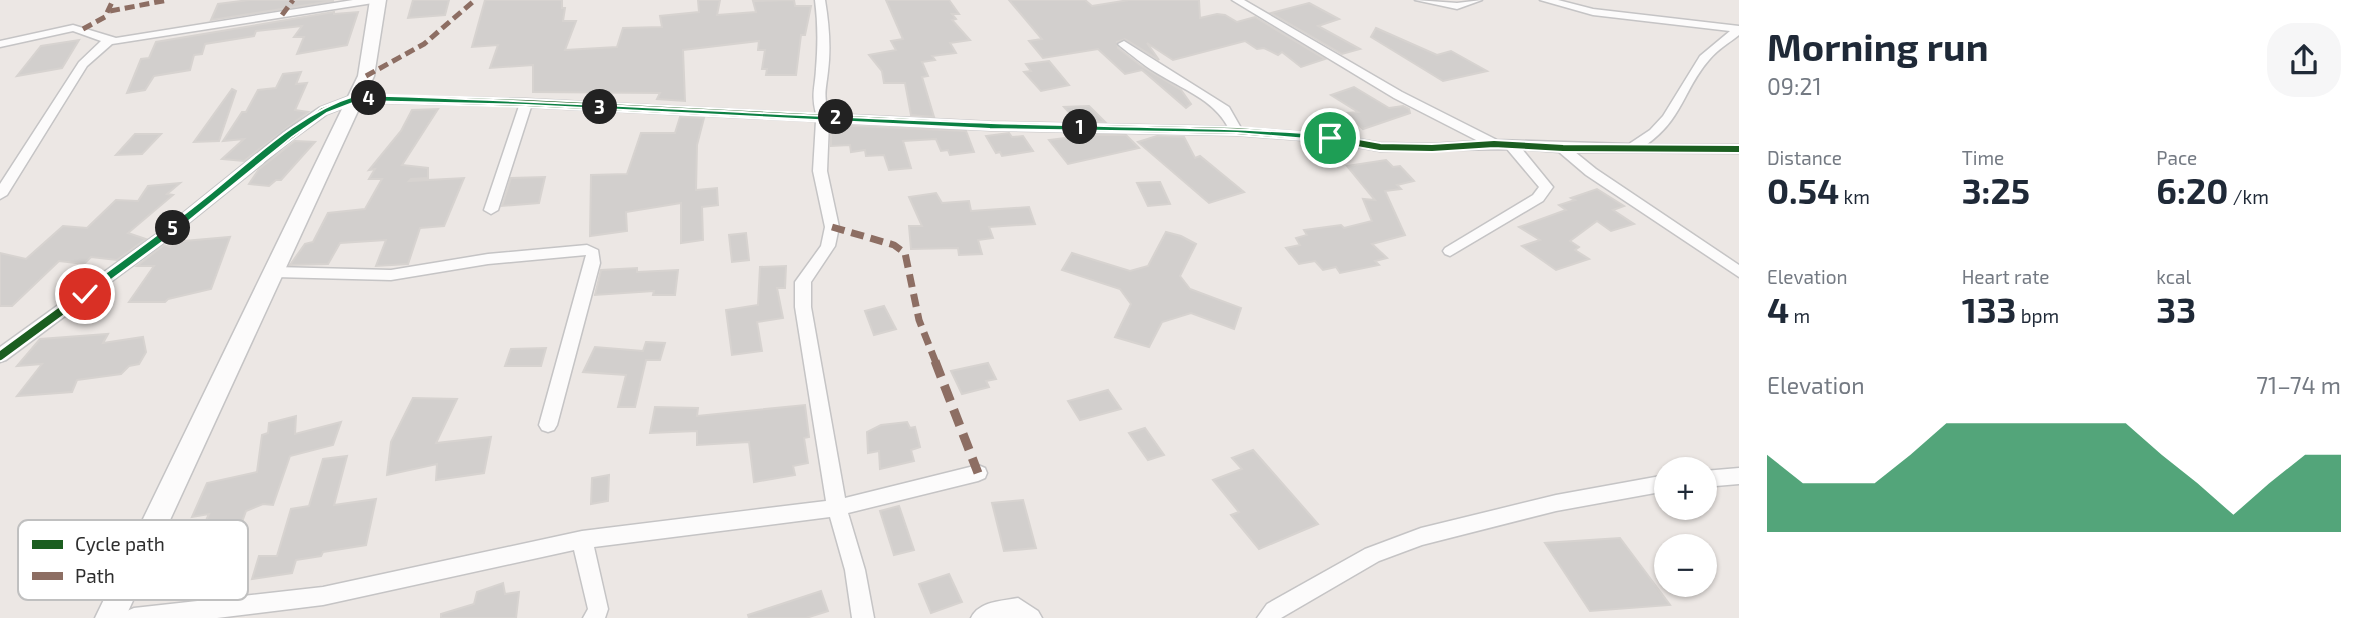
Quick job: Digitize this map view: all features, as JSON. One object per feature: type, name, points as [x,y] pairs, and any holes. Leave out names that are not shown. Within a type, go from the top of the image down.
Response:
[{"type":"street","points":[[0,44],[78,28],[108,41],[136,38],[375,0],[366,76],[357,98],[157,520]]},
{"type":"street","points":[[820,0],[824,27],[822,72],[817,95],[823,116],[820,171],[832,227],[828,246],[803,282],[803,307],[837,508],[855,570],[863,618]]},
{"type":"street","points":[[1237,0],[1398,95],[1494,144]]},
{"type":"street","points":[[1420,0],[1457,6],[1477,0]]},
{"type":"street","points":[[1545,0],[1593,12],[1739,29]]},
{"type":"street","points":[[1632,148],[1654,133],[1668,118],[1704,58],[1739,29]]},
{"type":"street","points":[[2,187],[83,64],[108,41]]},
{"type":"street","points":[[1124,44],[1158,69],[1197,90],[1225,110],[1237,131]]},
{"type":"street","points":[[0,356],[166,234],[289,135],[323,111],[357,98],[823,116],[990,126],[1237,131],[1330,138],[1380,147],[1432,148],[1494,144],[1563,148],[1739,149]]},
{"type":"street","points":[[491,210],[526,103]]},
{"type":"street","points":[[1450,251],[1538,198],[1546,187],[1511,145]]},
{"type":"street","points":[[1563,148],[1591,172],[1739,272]]},
{"type":"street","points":[[275,272],[391,275],[488,259],[587,250],[593,253],[593,263],[548,425]]},
{"type":"street","points":[[134,618],[323,596],[582,540],[837,508],[978,473]]},
{"type":"street","points":[[1717,478],[1739,475]]},
{"type":"street","points":[[1268,618],[1274,611],[1363,560],[1421,537],[1544,506],[1654,485]]},
{"type":"street","points":[[582,540],[598,609],[594,618]]},
{"type":"street","points":[[110,618],[119,600]]},
{"type":"street","points":[[982,618],[992,612],[1018,608],[1031,618]]},
{"type":"building","points":[[249,0],[333,1],[211,20],[218,4]]},
{"type":"building","points":[[413,0],[449,0],[445,15],[408,18]]},
{"type":"building","points":[[485,0],[562,0],[562,8],[565,8],[563,21],[576,21],[565,50],[617,47],[623,28],[662,27],[660,16],[699,12],[698,0],[720,0],[717,15],[756,12],[753,1],[794,0],[795,6],[811,6],[805,35],[801,35],[796,75],[766,75],[767,69],[762,69],[765,50],[758,50],[759,41],[683,50],[685,101],[657,99],[660,93],[533,92],[533,65],[490,68],[498,45],[472,47]]},
{"type":"building","points":[[886,0],[949,0],[959,14],[952,14],[956,19],[952,20],[970,40],[950,43],[956,53],[932,56],[935,60],[922,62],[928,76],[922,77],[934,117],[911,115],[905,83],[884,83],[882,71],[869,55],[896,50],[891,41],[903,39]]},
{"type":"building","points":[[1009,0],[1085,0],[1092,6],[1129,0],[1199,0],[1200,18],[1217,14],[1237,22],[1255,17],[1325,59],[1301,67],[1282,52],[1278,55],[1264,48],[1257,49],[1245,41],[1173,60],[1147,43],[1159,60],[1125,39],[1117,42],[1118,48],[1140,65],[1181,90],[1191,104],[1186,108],[1142,70],[1125,74],[1098,49],[1043,58],[1029,41],[1042,39]]},
{"type":"building","points":[[1309,3],[1339,19],[1318,26],[1360,49],[1342,54],[1271,13]]},
{"type":"building","points":[[334,12],[358,12],[347,45],[297,54],[304,37],[294,37],[302,26],[256,31],[254,36],[205,44],[202,54],[194,55],[190,70],[154,76],[145,90],[127,93],[141,59],[149,58],[156,42]]},
{"type":"building","points":[[1376,28],[1437,55],[1451,51],[1487,71],[1443,81],[1371,37]]},
{"type":"building","points":[[79,40],[62,68],[17,76],[41,46]]},
{"type":"building","points":[[1049,61],[1069,85],[1041,91],[1024,72],[1031,71],[1026,64]]},
{"type":"building","points":[[301,72],[296,84],[307,83],[295,110],[308,112],[244,161],[222,159],[244,139],[223,141],[242,112],[246,112],[258,90],[276,88],[283,74]]},
{"type":"building","points":[[1354,87],[1389,108],[1403,106],[1409,109],[1410,113],[1363,129],[1346,113],[1358,112],[1331,95]]},
{"type":"building","points":[[232,89],[236,91],[219,141],[194,142]]},
{"type":"building","points":[[1089,106],[1105,122],[1077,121],[1064,107]]},
{"type":"building","points":[[438,109],[402,165],[428,168],[428,178],[409,181],[464,178],[444,226],[420,228],[408,264],[376,266],[386,240],[340,243],[328,264],[290,265],[305,244],[313,242],[328,213],[365,209],[382,179],[369,179],[375,169],[369,170],[401,131],[412,110]]},
{"type":"building","points":[[680,117],[704,118],[697,145],[696,190],[717,188],[718,205],[702,207],[703,240],[681,243],[681,203],[626,212],[627,231],[590,236],[591,175],[627,174],[641,133],[675,133]]},
{"type":"building","points":[[831,125],[966,131],[974,152],[950,155],[948,150],[941,151],[936,139],[903,141],[911,168],[889,170],[884,155],[866,156],[865,150],[851,152],[850,145],[831,146]]},
{"type":"building","points":[[1009,133],[1012,137],[1023,136],[1033,151],[1002,156],[1000,152],[996,153],[986,136]]},
{"type":"building","points":[[135,134],[161,134],[142,154],[116,155]]},
{"type":"building","points":[[1090,135],[1126,135],[1139,148],[1068,164],[1049,140]]},
{"type":"building","points":[[1157,136],[1184,137],[1195,158],[1200,156],[1244,192],[1209,203],[1138,142]]},
{"type":"building","points":[[295,141],[315,142],[281,180],[276,180],[269,186],[249,184],[259,169]]},
{"type":"building","points":[[1386,160],[1393,167],[1400,166],[1414,181],[1397,185],[1401,189],[1385,191],[1405,235],[1372,244],[1387,258],[1375,261],[1379,265],[1340,273],[1336,267],[1323,270],[1315,261],[1299,264],[1286,248],[1300,245],[1296,238],[1307,235],[1304,230],[1341,225],[1344,228],[1372,221],[1363,199],[1375,200],[1347,166]]},
{"type":"building","points":[[545,177],[539,203],[502,206],[511,178]]},
{"type":"building","points":[[1160,182],[1170,204],[1148,206],[1137,183]]},
{"type":"building","points":[[180,183],[167,194],[173,195],[128,233],[146,239],[117,260],[91,257],[84,264],[59,261],[12,306],[0,306],[0,253],[26,259],[63,226],[87,228],[116,200],[138,201],[148,186]]},
{"type":"building","points":[[1597,189],[1624,206],[1613,210],[1634,224],[1611,231],[1597,221],[1570,241],[1579,247],[1575,250],[1589,259],[1556,270],[1522,246],[1540,240],[1519,227],[1566,210],[1559,205]]},
{"type":"building","points":[[936,193],[942,203],[969,201],[971,211],[1029,207],[1035,224],[989,227],[993,238],[978,240],[982,254],[959,255],[958,248],[911,249],[909,226],[922,226],[909,197]]},
{"type":"building","points":[[1166,232],[1196,244],[1180,276],[1190,289],[1241,308],[1234,329],[1191,313],[1162,322],[1149,347],[1115,337],[1131,304],[1120,289],[1062,270],[1072,253],[1130,271],[1148,266]]},
{"type":"building","points":[[746,233],[749,260],[732,262],[729,235]]},
{"type":"building","points":[[230,237],[211,289],[165,302],[129,302],[154,266],[137,266],[164,245],[170,247],[173,242]]},
{"type":"building","points":[[786,266],[785,288],[777,288],[783,318],[757,322],[762,351],[732,355],[726,310],[758,305],[760,267]]},
{"type":"building","points":[[637,268],[637,272],[678,270],[675,295],[653,295],[654,291],[595,295],[601,270]]},
{"type":"building","points":[[884,306],[896,329],[874,335],[865,311]]},
{"type":"building","points":[[108,334],[103,343],[143,337],[146,352],[139,364],[129,366],[121,374],[77,380],[72,392],[17,396],[42,364],[17,366],[40,339]]},
{"type":"building","points":[[646,342],[665,343],[660,360],[646,360],[635,407],[618,407],[626,375],[583,372],[595,347],[643,351]]},
{"type":"building","points":[[546,348],[541,366],[505,366],[511,349]]},
{"type":"building","points":[[988,363],[996,379],[986,381],[989,387],[962,394],[951,371]]},
{"type":"building","points":[[1108,390],[1121,409],[1080,420],[1068,401]]},
{"type":"building","points":[[413,398],[457,399],[436,443],[491,437],[484,473],[436,480],[437,464],[387,475],[391,442]]},
{"type":"building","points":[[805,405],[809,437],[804,438],[808,463],[793,466],[795,475],[754,482],[749,442],[697,445],[697,431],[650,433],[655,407],[698,408],[697,416]]},
{"type":"building","points":[[296,416],[295,434],[341,422],[333,445],[290,456],[273,505],[263,504],[246,511],[243,520],[206,520],[209,514],[192,517],[207,483],[257,472],[262,435],[268,433],[269,423]]},
{"type":"building","points":[[907,422],[910,428],[915,427],[920,447],[911,450],[914,461],[880,469],[879,451],[868,453],[867,432],[881,425]]},
{"type":"building","points":[[1145,428],[1164,455],[1148,460],[1129,433]]},
{"type":"building","points":[[1253,450],[1318,524],[1259,549],[1231,515],[1239,512],[1213,480],[1242,469],[1232,458]]},
{"type":"building","points":[[347,456],[334,505],[376,499],[366,545],[323,552],[321,556],[296,560],[292,573],[252,579],[259,556],[277,556],[291,509],[309,506],[323,459]]},
{"type":"building","points":[[609,475],[608,501],[591,504],[592,478]]},
{"type":"building","points":[[1023,500],[1036,548],[1004,551],[992,503]]},
{"type":"building","points":[[899,506],[914,550],[894,555],[880,511]]},
{"type":"building","points":[[1620,538],[1654,584],[1654,597],[1664,597],[1670,605],[1590,611],[1545,543]]},
{"type":"building","points":[[949,574],[962,602],[931,613],[919,584]]},
{"type":"building","points":[[503,583],[505,594],[519,592],[516,618],[441,618],[441,614],[474,604],[477,592]]},
{"type":"building","points":[[821,591],[828,611],[806,618],[749,618],[748,615]]},
{"type":"marked path","points":[[83,29],[105,17],[113,0]]},
{"type":"marked path","points":[[110,11],[168,0]]},
{"type":"marked path","points":[[282,15],[293,0]]},
{"type":"marked path","points":[[366,76],[424,44],[475,0]]},
{"type":"marked path","points":[[832,227],[894,245],[905,253],[919,320],[978,473]]},
{"type":"cycle path","points":[[0,356],[166,234],[289,135],[323,111],[357,98],[526,103],[991,126],[1237,131],[1330,138],[1380,147],[1432,148],[1494,144],[1563,148],[1739,149]]},
{"type":"route","points":[[85,294],[166,234],[289,135],[323,111],[357,98],[823,116],[990,126],[1237,131],[1330,138]]}]
